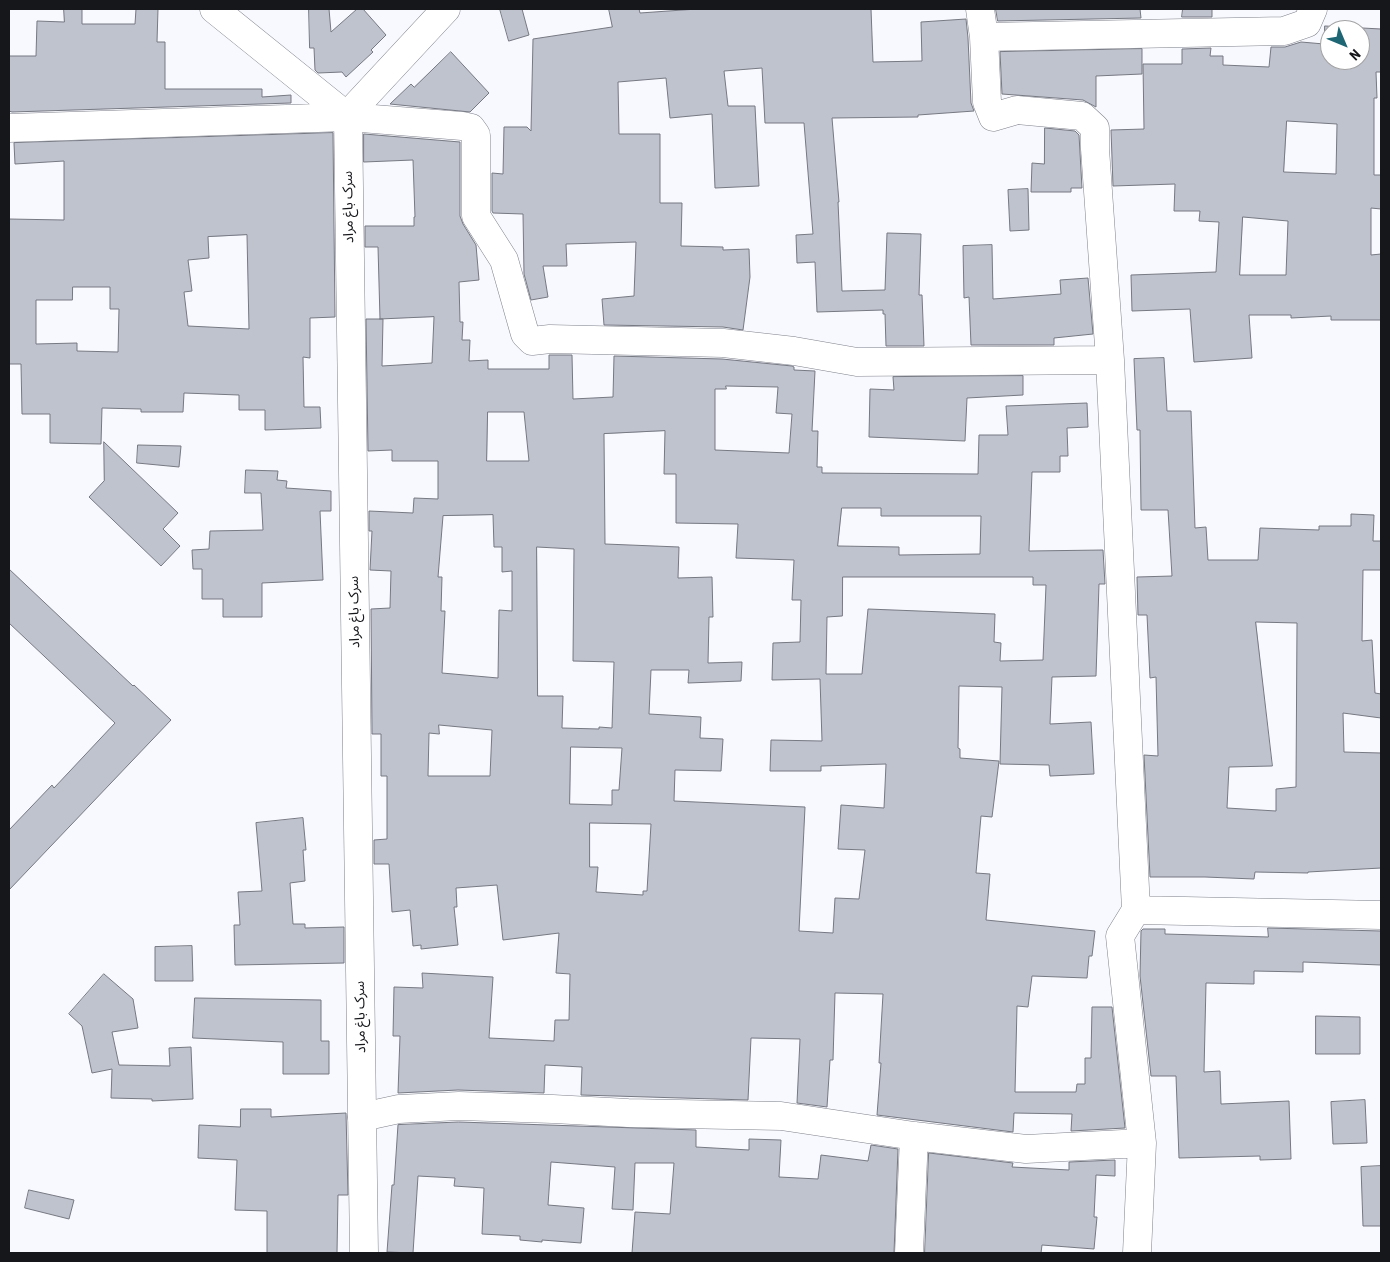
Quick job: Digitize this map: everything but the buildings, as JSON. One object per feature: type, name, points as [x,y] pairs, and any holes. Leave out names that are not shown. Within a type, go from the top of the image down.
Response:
[{"type":"street","points":[[214,9],[348,117]]},
{"type":"street","points":[[348,117],[354,108],[446,9]]},
{"type":"street","points":[[980,9],[984,37],[987,102],[993,117],[1017,110],[1082,116],[1096,128],[1095,149],[1110,360],[1136,910],[1120,936],[1142,1143],[1137,1253]]},
{"type":"street","points":[[984,37],[1284,30],[1308,23],[1313,9]]},
{"type":"street","points":[[9,128],[348,117],[472,128],[476,135],[476,216],[504,260],[525,334],[532,341],[723,343],[794,351],[857,362],[1110,360]]},
{"type":"street","name":"سرک باغ مراد","points":[[348,117],[364,1253]]},
{"type":"street","points":[[1136,910],[1381,915]]},
{"type":"street","points":[[362,1117],[399,1109],[459,1106],[628,1113],[781,1116],[914,1136],[1026,1149],[1142,1143]]},
{"type":"street","points":[[909,1253],[914,1136]]}]
